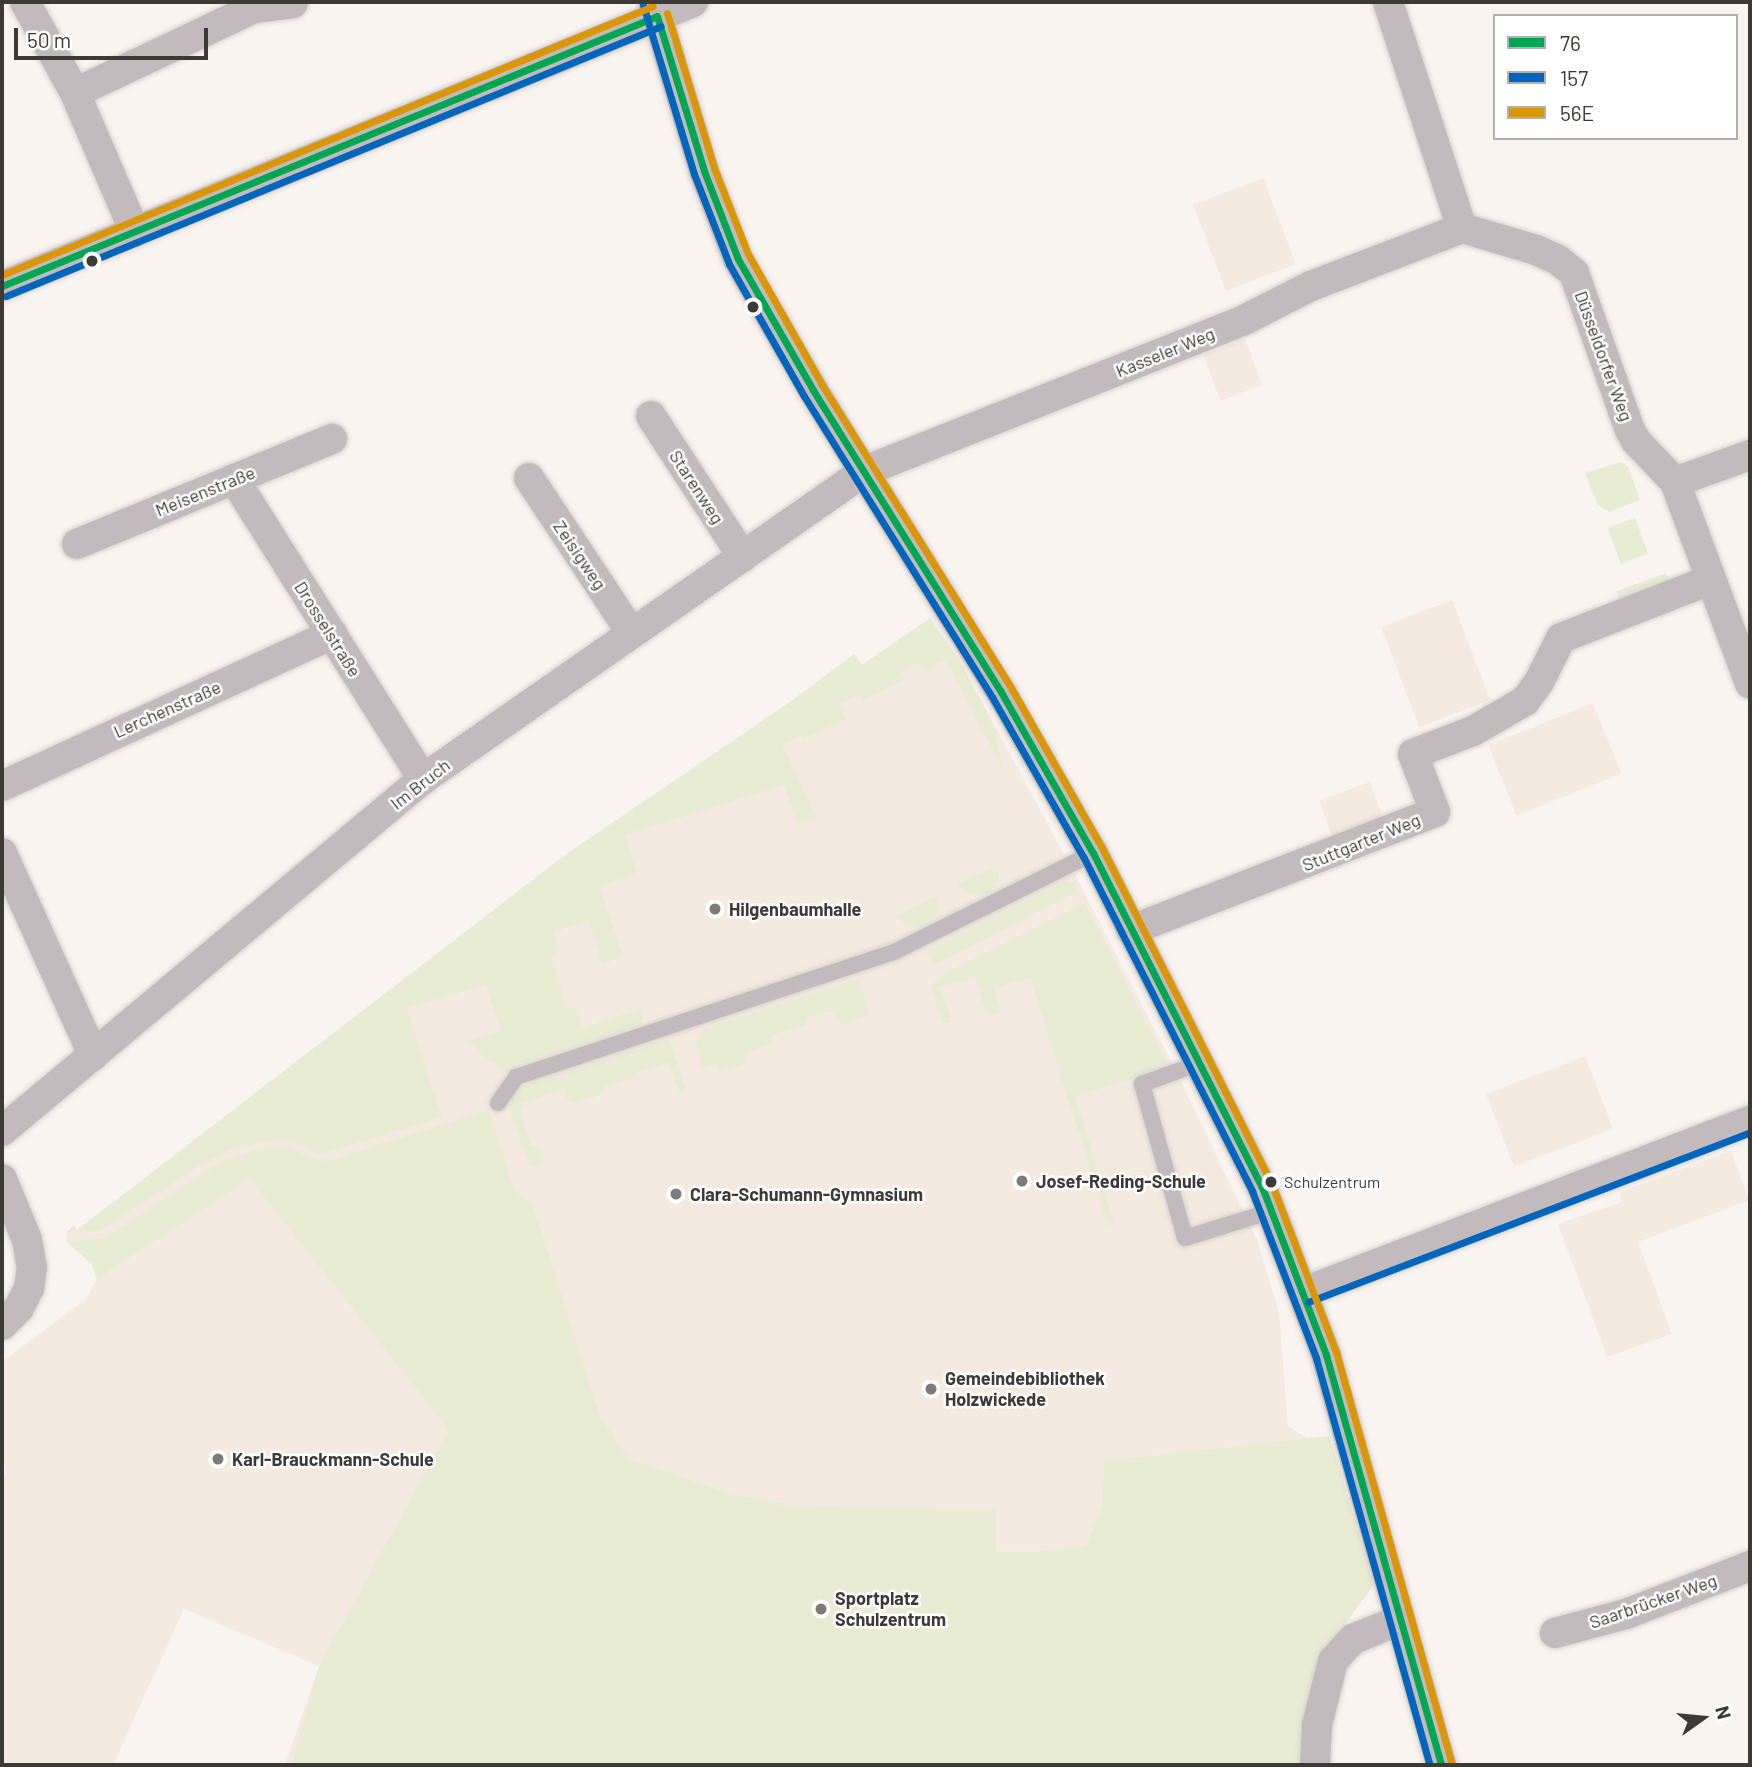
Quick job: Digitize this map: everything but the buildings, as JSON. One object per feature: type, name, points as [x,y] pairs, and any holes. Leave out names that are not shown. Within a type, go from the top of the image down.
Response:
[{"type":"street","points":[[25,2],[75,93],[135,232]]},
{"type":"street","points":[[2,286],[135,232],[655,9],[693,2]]},
{"type":"street","points":[[1388,2],[1462,228]]},
{"type":"street","points":[[75,93],[254,8],[293,3]]},
{"type":"street","points":[[655,9],[704,171],[738,259],[762,304],[1002,692],[1093,853],[1272,1211],[1304,1292],[1340,1402],[1441,1765]]},
{"type":"street","name":"Kasseler Weg","points":[[865,471],[1246,319],[1311,286],[1462,228]]},
{"type":"street","name":"Düsseldorfer Weg","points":[[1462,228],[1536,250],[1558,260],[1574,273],[1630,430],[1636,442],[1675,482],[1750,684]]},
{"type":"street","name":"Starenweg","points":[[651,416],[743,557]]},
{"type":"street","name":"Meisenstraße","points":[[77,544],[332,439]]},
{"type":"street","points":[[1675,482],[1750,455]]},
{"type":"street","name":"Im Bruch","points":[[2,1131],[423,779],[865,471]]},
{"type":"street","name":"Zeisigweg","points":[[529,478],[631,632]]},
{"type":"street","name":"Drosselstraße","points":[[234,479],[333,634],[389,729],[423,779]]},
{"type":"street","name":"Stuttgarter Weg","points":[[1131,930],[1435,813],[1413,754],[1473,732],[1525,701],[1539,682],[1562,638],[1710,580]]},
{"type":"street","name":"Lerchenstraße","points":[[2,786],[333,634]]},
{"type":"street","points":[[2,853],[93,1055]]},
{"type":"street","points":[[1304,1292],[1748,1130]]},
{"type":"street","points":[[2,1179],[27,1240],[32,1266],[29,1288],[19,1308],[2,1325]]},
{"type":"street","name":"Saarbrücker Weg","points":[[1555,1633],[1626,1614],[1750,1566]]},
{"type":"street","points":[[1315,1765],[1317,1725],[1333,1661],[1353,1639],[1400,1620]]},
{"type":"lane","points":[[498,1103],[516,1077],[894,952],[1093,853]]},
{"type":"lane","points":[[1200,1063],[1142,1084],[1185,1238],[1272,1211]]},
{"type":"shaded area","points":[[1263,178],[1296,264],[1226,291],[1193,205]]},
{"type":"shaded area","points":[[1245,339],[1263,385],[1221,401],[1203,355]]},
{"type":"shaded area","points":[[1452,600],[1490,700],[1419,727],[1381,627]]},
{"type":"shaded area","points":[[930,618],[961,663],[1071,867],[1174,1067],[1258,1242],[1279,1313],[1288,1426],[1307,1438],[1329,1436],[1375,1583],[1316,1663],[1302,1765],[285,1765],[319,1666],[184,1609],[113,1765],[2,1765],[2,1489],[6,1472],[2,1446],[2,1362],[85,1300],[97,1279],[91,1263],[66,1242],[67,1232],[74,1225],[77,1230],[568,853],[790,702],[854,654],[862,665]]},
{"type":"shaded area","points":[[1593,703],[1621,773],[1517,816],[1488,745]]},
{"type":"shaded area","points":[[1370,782],[1384,821],[1333,839],[1319,800]]},
{"type":"shaded area","points":[[1585,1056],[1613,1129],[1514,1167],[1486,1094]]},
{"type":"shaded area","points":[[1731,1151],[1749,1200],[1638,1242],[1672,1334],[1607,1357],[1558,1224],[1622,1202],[1620,1192]]},
{"type":"green space","points":[[1620,462],[1628,466],[1640,500],[1609,512],[1597,504],[1585,473]]},
{"type":"green space","points":[[1635,518],[1648,554],[1621,564],[1608,528]]},
{"type":"green space","points":[[1666,573],[1670,584],[1620,602],[1616,591]]},
{"type":"green space","points":[[930,618],[961,663],[988,715],[995,731],[1003,769],[945,659],[926,671],[917,663],[901,672],[904,679],[863,700],[859,694],[839,704],[846,719],[804,739],[801,736],[782,745],[818,818],[797,823],[784,785],[625,835],[637,874],[599,886],[623,957],[602,964],[589,921],[553,932],[559,954],[551,957],[567,1010],[576,1008],[582,1028],[640,1009],[643,1024],[502,1069],[484,1057],[469,1041],[501,1031],[486,985],[407,1008],[442,1117],[321,1154],[293,1142],[275,1139],[230,1150],[202,1164],[100,1231],[67,1232],[74,1225],[77,1230],[568,853],[790,702],[854,654],[862,665]]},
{"type":"green space","points":[[999,864],[999,881],[987,895],[967,894],[957,884]]},
{"type":"green space","points":[[1064,882],[1074,882],[1078,891],[934,965],[927,951]]},
{"type":"green space","points":[[938,895],[939,913],[926,927],[906,926],[896,916]]},
{"type":"green space","points":[[1085,903],[1170,1068],[1075,1096],[1114,1223],[1108,1226],[1030,978],[994,988],[1001,1013],[988,1017],[975,978],[940,987],[952,1022],[943,1024],[930,986],[945,973]]},
{"type":"green space","points":[[859,979],[869,1015],[840,1025],[835,1010],[809,1017],[805,1025],[772,1035],[770,1045],[746,1052],[744,1064],[720,1071],[717,1063],[703,1068],[696,1043],[699,1033],[707,1027]]},
{"type":"green space","points":[[669,1039],[685,1087],[680,1096],[669,1062],[636,1073],[637,1077],[606,1086],[601,1095],[575,1103],[567,1099],[564,1090],[524,1102],[520,1110],[532,1147],[539,1146],[544,1163],[534,1167],[528,1164],[509,1107],[511,1095],[522,1087]]},
{"type":"green space","name":"Sportplatz Schulzentrum","points":[[489,1110],[515,1191],[532,1203],[601,1418],[629,1459],[731,1494],[792,1505],[764,1506],[996,1510],[996,1551],[1042,1551],[1086,1547],[1103,1504],[1104,1461],[1329,1436],[1375,1583],[1316,1663],[1302,1765],[291,1765],[319,1666],[449,1430],[250,1179],[97,1279],[91,1263],[66,1242],[104,1238],[224,1160],[252,1151],[286,1146],[319,1161],[331,1160]]},
{"type":"transit line","name":"157","points":[[643,5],[694,174],[729,264],[804,396],[992,697],[1084,858],[1252,1191],[1316,1358],[1430,1765]]},
{"type":"transit line","name":"56E","points":[[2,275],[653,6]]},
{"type":"transit line","name":"56E","points":[[667,13],[714,168],[748,254],[822,385],[1010,686],[1102,848],[1271,1182],[1336,1352],[1451,1762]]},
{"type":"transit line","name":"76","points":[[657,16],[704,171],[738,259],[813,390],[1001,692],[1093,853],[1262,1187],[1326,1355],[1441,1765]]},
{"type":"transit line","name":"76","points":[[2,286],[657,16]]},
{"type":"transit line","name":"157","points":[[6,296],[661,26]]},
{"type":"transit line","name":"157","points":[[1308,1302],[1750,1132]]},
{"type":"place","name":"Hilgenbaumhalle","points":[[715,909]]},
{"type":"place","name":"Josef-Reding-Schule","points":[[1022,1181]]},
{"type":"place","name":"Schulzentrum","points":[[1271,1182]]},
{"type":"place","name":"Clara-Schumann-Gymnasium","points":[[676,1194]]},
{"type":"place","name":"Gemeindebibliothek Holzwickede","points":[[931,1389]]},
{"type":"place","name":"Karl-Brauckmann-Schule","points":[[218,1459]]},
{"type":"place","name":"Sportplatz Schulzentrum","points":[[821,1609]]}]
